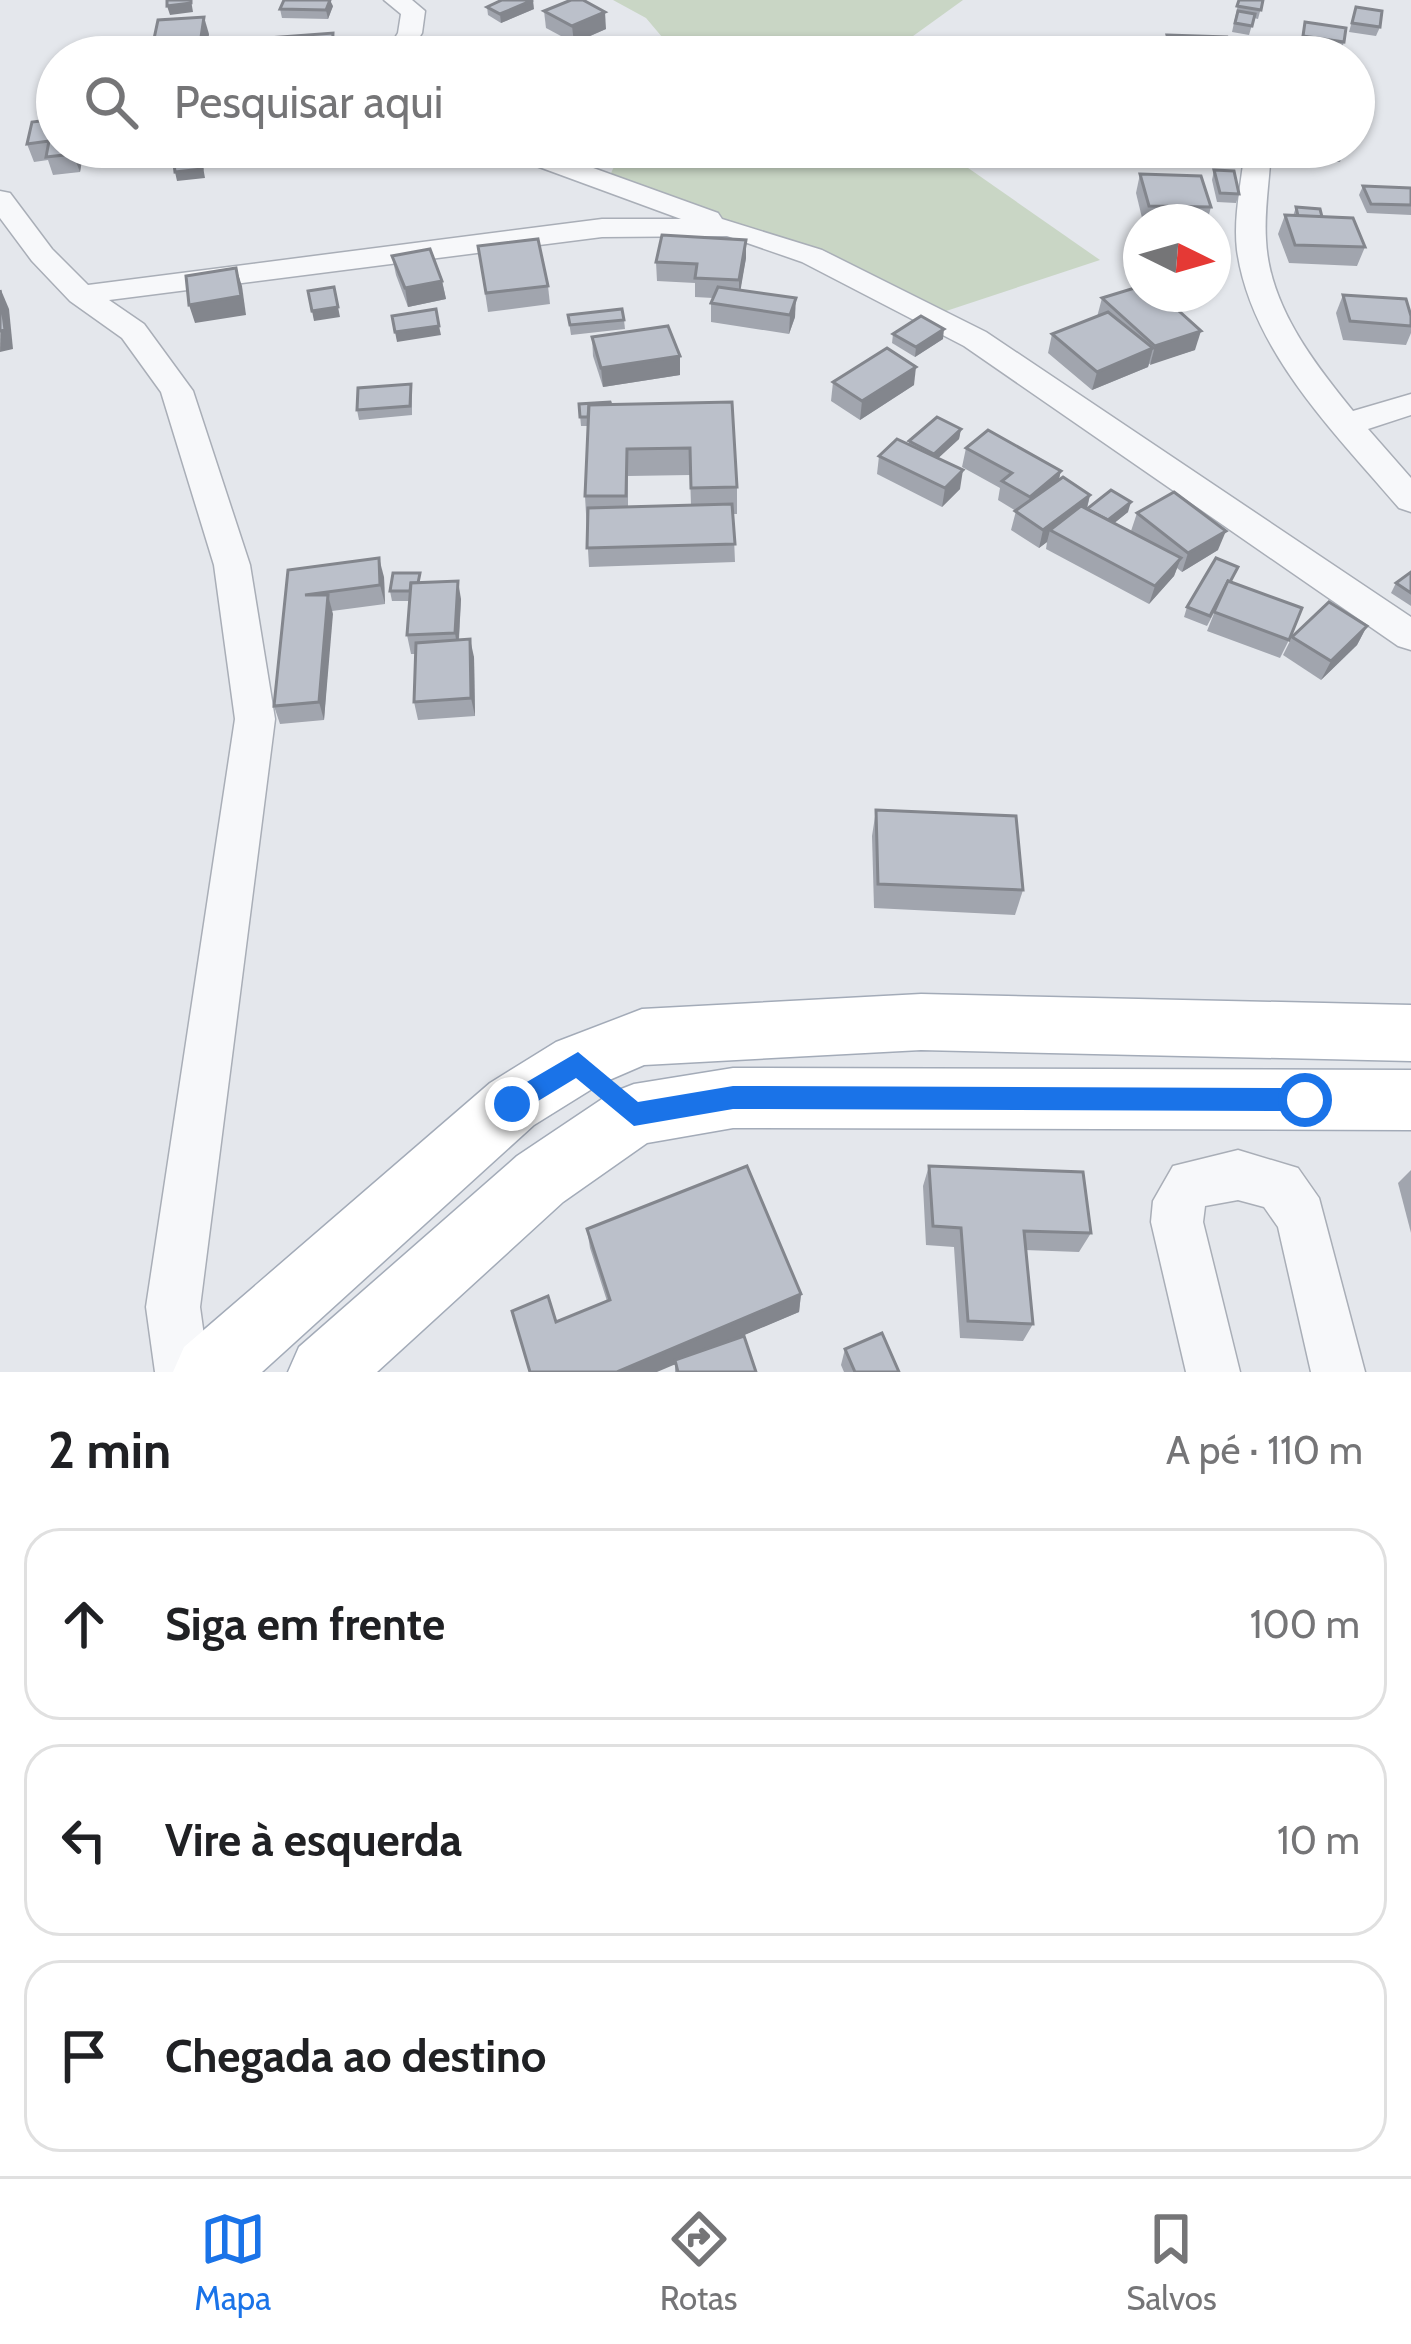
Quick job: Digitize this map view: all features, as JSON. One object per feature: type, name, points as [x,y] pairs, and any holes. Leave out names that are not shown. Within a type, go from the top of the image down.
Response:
[{"type":"main road","points":[[209,1372],[512,1104],[578,1064],[641,1037],[787,1025],[921,1022],[1411,1033]]},
{"type":"main road","points":[[1148,1028],[1166,1098]]},
{"type":"main road","points":[[1285,1031],[1305,1100]]},
{"type":"main road","points":[[578,1064],[634,1115]]},
{"type":"main road","points":[[324,1372],[540,1179],[634,1115],[733,1097],[1411,1100]]},
{"type":"street","points":[[396,0],[413,11],[408,36]]},
{"type":"street","points":[[568,168],[812,256],[975,339],[1411,636]]},
{"type":"street","points":[[1257,168],[1252,250],[1272,320],[1347,424],[1411,500]]},
{"type":"street","points":[[0,199],[42,255],[81,295],[134,331],[177,391],[232,565],[255,719],[173,1307],[182,1372]]},
{"type":"street","points":[[81,295],[602,228],[730,226]]},
{"type":"street","points":[[1347,424],[1411,404]]},
{"type":"street","points":[[1213,1372],[1177,1222],[1178,1201],[1191,1184],[1238,1175],[1280,1186],[1300,1216],[1339,1372]]},
{"type":"green space","points":[[613,0],[963,0],[913,36],[661,36],[646,18]]},
{"type":"green space","points":[[613,168],[968,168],[1100,260],[934,315],[606,184]]},
{"type":"building","points":[[167,0],[191,0],[191,3],[167,6]]},
{"type":"building","points":[[284,0],[330,0],[326,10],[280,9]]},
{"type":"building","points":[[502,0],[533,0],[500,14],[487,7]]},
{"type":"building","points":[[583,0],[605,12],[572,26],[544,11]]},
{"type":"building","points":[[1239,0],[1263,0],[1261,10],[1237,6]]},
{"type":"building","points":[[1356,7],[1382,11],[1380,27],[1352,23]]},
{"type":"building","points":[[1238,11],[1255,14],[1252,26],[1235,23]]},
{"type":"building","points":[[204,17],[201,36],[155,36],[158,20]]},
{"type":"building","points":[[1305,22],[1346,28],[1345,36],[1303,36]]},
{"type":"building","points":[[36,122],[36,143],[27,144]]},
{"type":"building","points":[[1214,170],[1234,171],[1239,194],[1220,193]]},
{"type":"building","points":[[1140,174],[1201,176],[1210,204],[1148,204]]},
{"type":"building","points":[[1363,186],[1411,188],[1411,205],[1371,204]]},
{"type":"building","points":[[1296,207],[1320,209],[1322,217],[1298,216]]},
{"type":"building","points":[[1285,215],[1353,218],[1365,247],[1295,245]]},
{"type":"building","points":[[662,235],[746,240],[739,280],[695,278],[697,264],[656,262]]},
{"type":"building","points":[[538,239],[548,286],[486,293],[478,246]]},
{"type":"building","points":[[430,249],[442,281],[405,288],[392,256]]},
{"type":"building","points":[[236,268],[241,296],[189,305],[186,276]]},
{"type":"building","points":[[334,287],[338,307],[312,311],[308,291]]},
{"type":"building","points":[[718,287],[796,298],[790,315],[711,303]]},
{"type":"building","points":[[0,290],[5,330],[0,331]]},
{"type":"building","points":[[1123,292],[1123,312],[1180,312],[1201,331],[1155,346],[1102,298]]},
{"type":"building","points":[[1343,295],[1406,299],[1411,326],[1350,321]]},
{"type":"building","points":[[436,309],[439,326],[395,332],[392,316]]},
{"type":"building","points":[[622,309],[624,320],[570,325],[568,315]]},
{"type":"building","points":[[1108,312],[1153,348],[1097,372],[1052,334]]},
{"type":"building","points":[[921,316],[944,329],[916,347],[893,334]]},
{"type":"building","points":[[668,326],[680,356],[601,368],[592,337]]},
{"type":"building","points":[[887,348],[916,367],[862,401],[833,382]]},
{"type":"building","points":[[411,384],[410,406],[357,410],[358,388]]},
{"type":"building","points":[[610,402],[589,405],[588,417],[580,417],[579,404]]},
{"type":"building","points":[[732,402],[737,487],[691,488],[690,448],[627,449],[626,496],[585,496],[589,405]]},
{"type":"building","points":[[937,417],[961,429],[934,454],[909,441]]},
{"type":"building","points":[[988,430],[1061,471],[1030,497],[1002,481],[1012,473],[966,448]]},
{"type":"building","points":[[897,439],[963,470],[945,488],[879,456]]},
{"type":"building","points":[[1063,477],[1090,495],[1043,530],[1015,511]]},
{"type":"building","points":[[1111,490],[1131,502],[1108,520],[1087,509]]},
{"type":"building","points":[[1174,492],[1226,531],[1188,553],[1137,513]]},
{"type":"building","points":[[732,504],[735,544],[587,548],[588,508]]},
{"type":"building","points":[[1081,506],[1181,558],[1155,586],[1050,530]]},
{"type":"building","points":[[379,558],[380,585],[305,595],[328,595],[319,702],[274,706],[288,570]]},
{"type":"building","points":[[1216,558],[1238,567],[1210,616],[1187,607]]},
{"type":"building","points":[[1411,572],[1411,593],[1396,583]]},
{"type":"building","points":[[393,573],[420,573],[410,591],[390,591]]},
{"type":"building","points":[[458,581],[455,633],[407,635],[411,583]]},
{"type":"building","points":[[1228,581],[1302,608],[1289,640],[1214,612]]},
{"type":"building","points":[[1329,602],[1367,626],[1331,661],[1292,637]]},
{"type":"building","points":[[470,639],[471,698],[414,702],[416,643]]},
{"type":"building","points":[[876,810],[1016,816],[1023,890],[878,884]]},
{"type":"building","points":[[747,1166],[801,1294],[617,1372],[530,1372],[512,1311],[548,1296],[556,1322],[610,1300],[587,1229]]},
{"type":"building","points":[[929,1166],[1083,1172],[1091,1233],[1024,1231],[1033,1324],[968,1321],[961,1228],[933,1226]]},
{"type":"building","points":[[882,1333],[899,1372],[855,1372],[845,1349]]},
{"type":"building","points":[[744,1336],[756,1372],[678,1372],[675,1360]]},
{"type":"route","points":[[512,1104],[578,1064],[634,1115],[733,1097],[1305,1100]]}]
